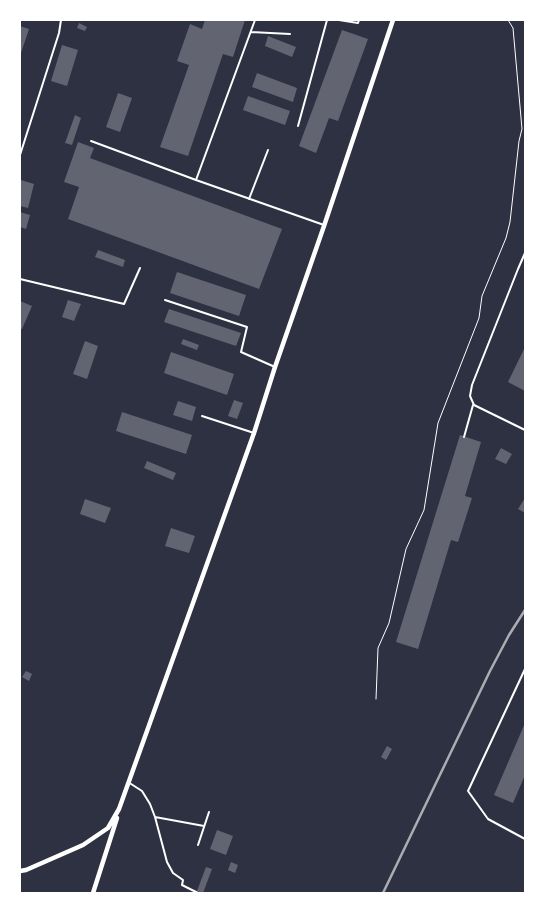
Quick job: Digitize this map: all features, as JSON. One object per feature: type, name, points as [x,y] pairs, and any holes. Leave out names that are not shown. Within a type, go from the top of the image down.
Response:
[{"type":"street","points":[[93,893],[128,782],[254,432],[393,20]]},
{"type":"street","points":[[20,871],[83,845],[108,828],[119,809]]},
{"type":"lane","points":[[20,155],[59,33],[61,20]]},
{"type":"lane","points":[[196,180],[255,20]]},
{"type":"lane","points":[[298,126],[326,20]]},
{"type":"lane","points":[[339,20],[358,23],[359,20]]},
{"type":"lane","points":[[251,32],[290,34]]},
{"type":"lane","points":[[91,141],[324,226]]},
{"type":"lane","points":[[249,200],[268,150]]},
{"type":"lane","points":[[525,254],[472,385],[470,396],[474,405],[525,430]]},
{"type":"lane","points":[[20,279],[124,304],[140,268]]},
{"type":"lane","points":[[165,300],[247,326],[241,352],[275,367]]},
{"type":"lane","points":[[464,436],[474,405]]},
{"type":"lane","points":[[202,416],[254,432]]},
{"type":"lane","points":[[525,670],[468,791],[488,819],[525,839]]},
{"type":"lane","points":[[128,782],[142,791],[150,804],[167,862],[173,872],[183,880],[182,886],[198,893]]},
{"type":"lane","points":[[198,845],[209,812]]},
{"type":"lane","points":[[155,817],[204,826]]},
{"type":"path","points":[[376,699],[378,648],[389,623],[406,549],[424,510],[438,424],[480,318],[482,296],[506,238],[510,222],[522,129],[513,28],[508,20]]},
{"type":"building","points":[[205,20],[245,20],[233,57],[223,54],[188,156],[160,147],[189,65],[177,61],[190,24],[202,29]]},
{"type":"building","points":[[79,23],[87,27],[85,31],[77,28]]},
{"type":"building","points":[[20,26],[29,29],[20,56]]},
{"type":"building","points":[[342,30],[368,39],[338,121],[329,118],[316,153],[299,146]]},
{"type":"building","points":[[268,36],[296,47],[292,57],[265,46]]},
{"type":"building","points":[[62,45],[78,50],[67,86],[51,81]]},
{"type":"building","points":[[257,73],[297,88],[293,102],[252,87]]},
{"type":"building","points":[[118,93],[132,98],[120,132],[106,127]]},
{"type":"building","points":[[248,96],[290,111],[285,125],[243,110]]},
{"type":"building","points":[[75,115],[81,118],[72,145],[65,143]]},
{"type":"building","points":[[78,142],[94,148],[90,158],[282,229],[259,289],[68,219],[79,187],[64,182]]},
{"type":"building","points":[[21,180],[34,184],[28,208],[20,206]]},
{"type":"building","points":[[20,212],[30,215],[26,229],[20,227]]},
{"type":"building","points":[[98,250],[125,260],[123,267],[95,257]]},
{"type":"building","points":[[177,272],[246,295],[239,316],[170,293]]},
{"type":"building","points":[[68,300],[81,304],[74,321],[62,317]]},
{"type":"building","points":[[20,301],[32,306],[22,329],[20,329]]},
{"type":"building","points":[[169,309],[241,333],[236,346],[164,322]]},
{"type":"building","points":[[183,339],[199,345],[197,350],[181,344]]},
{"type":"building","points":[[85,341],[98,346],[87,379],[73,374]]},
{"type":"building","points":[[525,347],[525,391],[508,382]]},
{"type":"building","points":[[171,352],[234,374],[227,395],[164,373]]},
{"type":"building","points":[[234,400],[243,403],[237,419],[228,416]]},
{"type":"building","points":[[178,401],[196,407],[192,421],[173,415]]},
{"type":"building","points":[[122,412],[192,435],[186,454],[116,431]]},
{"type":"building","points":[[460,435],[481,442],[465,496],[472,498],[458,542],[451,540],[418,649],[396,642]]},
{"type":"building","points":[[501,448],[512,454],[506,464],[495,459]]},
{"type":"building","points":[[147,461],[176,473],[173,480],[144,468]]},
{"type":"building","points":[[525,498],[525,513],[518,509]]},
{"type":"building","points":[[85,499],[111,508],[105,523],[80,514]]},
{"type":"building","points":[[171,528],[195,536],[189,553],[165,546]]},
{"type":"building","points":[[26,671],[32,674],[29,681],[22,677]]},
{"type":"building","points":[[525,723],[525,775],[513,803],[494,795]]},
{"type":"building","points":[[387,746],[392,749],[386,760],[381,757]]},
{"type":"building","points":[[217,830],[233,836],[226,855],[210,849]]},
{"type":"building","points":[[231,862],[238,865],[235,873],[228,870]]},
{"type":"building","points":[[206,867],[212,869],[203,893],[197,891]]},
{"type":"railway","points":[[383,893],[490,671],[525,610]]}]
